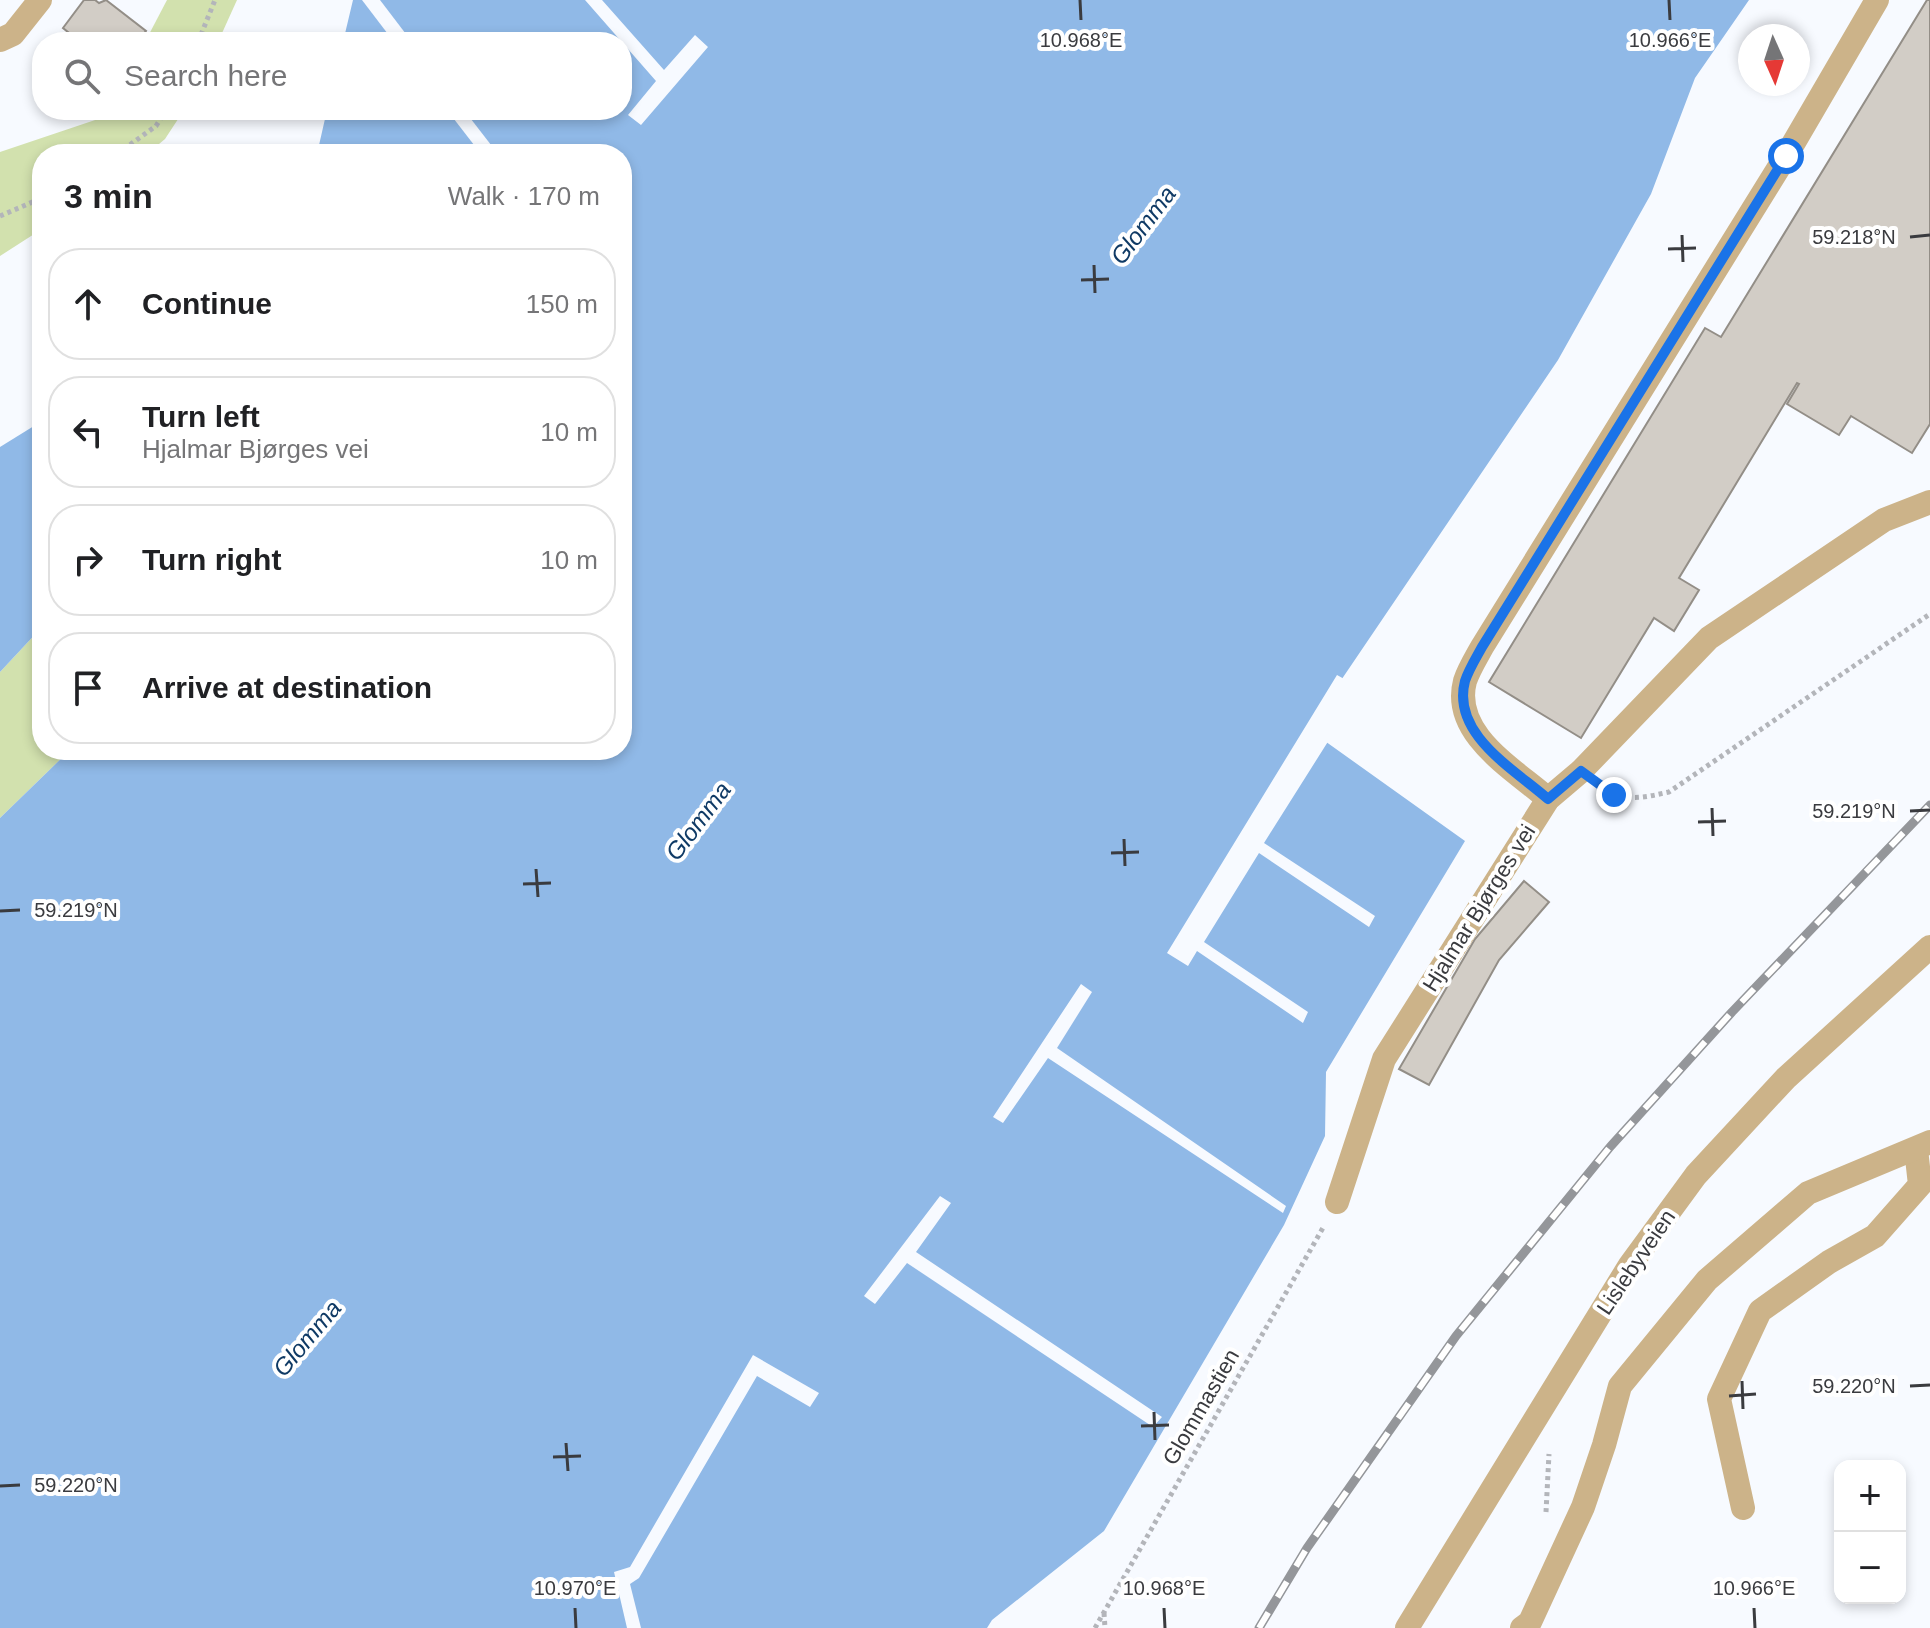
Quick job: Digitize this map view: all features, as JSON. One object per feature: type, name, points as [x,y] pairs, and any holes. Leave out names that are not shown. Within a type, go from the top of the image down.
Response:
[{"type":"street","points":[[0,40],[13,34],[40,0]]},
{"type":"street","points":[[1548,799],[1475,735],[1463,709],[1465,681],[1482,647],[1786,156],[1877,0]]},
{"type":"street","name":"Hjalmar Bjørges vei","points":[[1337,1202],[1384,1059],[1548,799],[1581,771],[1709,638],[1884,520],[1930,502]]},
{"type":"street","name":"Lislebyveien","points":[[1407,1628],[1630,1265],[1696,1175],[1786,1078],[1930,947]]},
{"type":"street","points":[[1522,1628],[1530,1622],[1583,1507],[1620,1386],[1707,1280],[1808,1193],[1923,1146],[1920,1185],[1875,1236],[1829,1262],[1760,1311],[1719,1399],[1743,1508]]},
{"type":"path","points":[[202,32],[215,0]]},
{"type":"path","points":[[131,144],[160,120]]},
{"type":"path","points":[[0,216],[32,202]]},
{"type":"path","points":[[1581,771],[1614,795],[1639,799],[1669,792],[1930,614]]},
{"type":"path","name":"Glommastien","points":[[1095,1628],[1337,1202]]},
{"type":"path","points":[[1546,1517],[1550,1444]]},
{"type":"path","points":[[1104,1610],[1105,1628]]},
{"type":"green space","points":[[167,0],[237,0],[223,32],[150,32]]},
{"type":"green space","points":[[95,120],[177,120],[159,144],[32,144],[32,235],[0,256],[0,152]]},
{"type":"green space","points":[[32,638],[32,760],[60,760],[0,818],[0,672]]},
{"type":"water","name":"Glomma","points":[[353,0],[1749,0],[1695,78],[1651,194],[1558,360],[1308,729],[1465,841],[1326,1072],[1325,1136],[1284,1225],[1104,1531],[992,1620],[987,1628],[0,1628],[0,818],[60,760],[632,760],[632,144],[319,144],[325,120],[632,120],[632,32],[345,32]]},
{"type":"water","points":[[32,427],[32,638],[0,672],[0,447]]},
{"type":"pier","points":[[362,0],[380,0],[404,32],[386,32]]},
{"type":"pier","points":[[585,0],[602,0],[630,32],[613,32]]},
{"type":"pier","points":[[632,34],[664,70],[695,35],[708,47],[641,125],[632,118],[632,110],[656,81],[632,54]]},
{"type":"pier","points":[[455,120],[472,120],[490,144],[473,144]]},
{"type":"pier","points":[[1337,675],[1346,680],[1313,729],[1329,740],[1264,843],[1375,916],[1369,927],[1259,853],[1204,942],[1308,1012],[1303,1023],[1197,951],[1188,966],[1167,953]]},
{"type":"pier","points":[[1081,984],[1092,992],[1057,1048],[1286,1206],[1283,1213],[1048,1058],[1003,1123],[993,1117]]},
{"type":"pier","points":[[940,1196],[951,1203],[916,1252],[1162,1417],[1153,1427],[907,1263],[875,1304],[864,1296]]},
{"type":"pier","points":[[753,1355],[819,1393],[810,1407],[757,1376],[639,1578],[630,1584],[641,1628],[627,1628],[614,1572],[630,1567]]},
{"type":"building","points":[[84,0],[99,3],[106,0],[146,31],[68,32],[63,28]]},
{"type":"building","points":[[1927,0],[1930,0],[1930,424],[1912,453],[1851,416],[1839,435],[1787,404],[1797,383],[1679,578],[1699,590],[1674,631],[1654,618],[1581,738],[1489,682],[1705,328],[1721,337]]},
{"type":"building","points":[[1524,881],[1549,902],[1499,960],[1429,1085],[1399,1069],[1475,939]]},
{"type":"railway","points":[[1259,1628],[1307,1548],[1456,1336],[1610,1147],[1732,1012],[1930,805]]},
{"type":"route","points":[[1614,795],[1581,771],[1548,799],[1475,735],[1463,709],[1465,681],[1482,647],[1786,156]]}]
